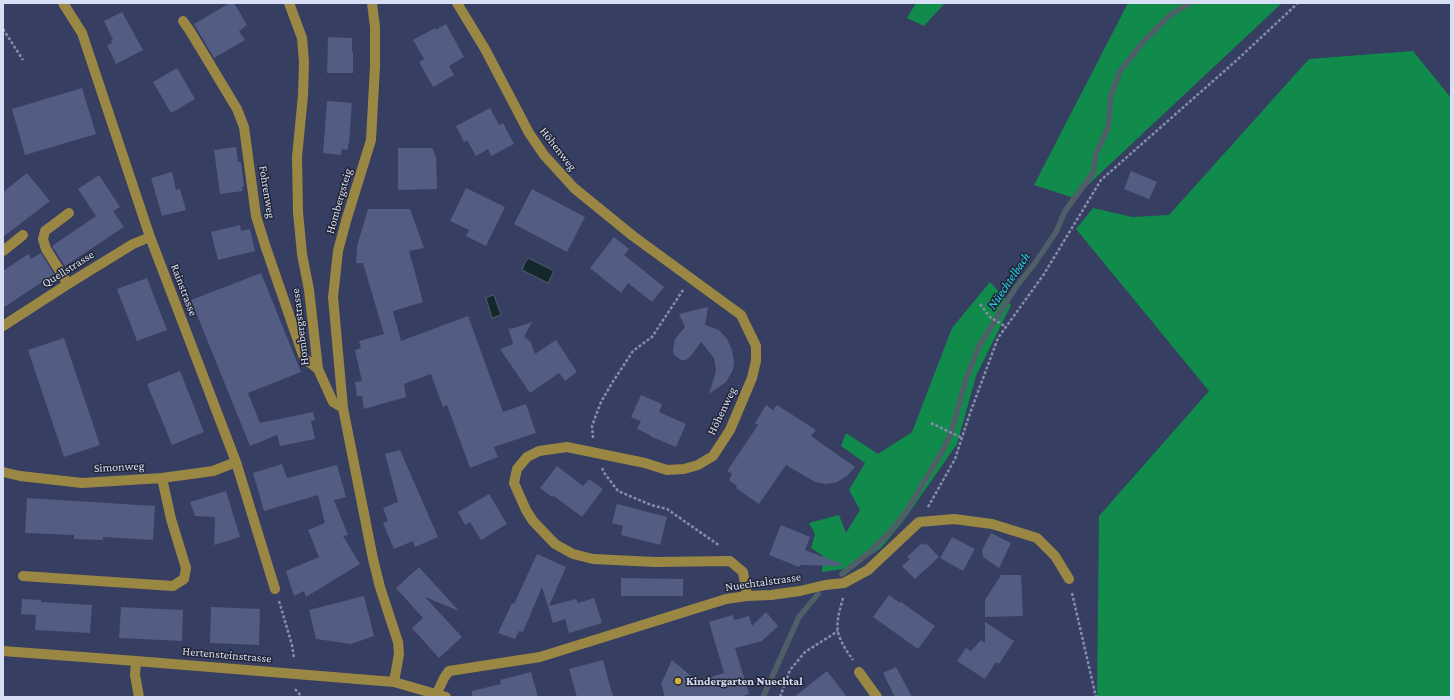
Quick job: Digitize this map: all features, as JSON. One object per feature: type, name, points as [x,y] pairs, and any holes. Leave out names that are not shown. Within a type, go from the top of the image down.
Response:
[{"type":"street","name":"Rainstrasse","points":[[63,3],[82,34],[150,237],[236,462],[275,589]]},
{"type":"street","name":"Hombergstrasse","points":[[289,3],[302,38],[304,62],[303,95],[297,157],[298,212],[302,254],[309,290],[318,370],[333,402],[343,408]]},
{"type":"street","name":"Hombergsteig","points":[[343,408],[333,297],[340,244],[371,140],[375,66],[375,27],[372,3]]},
{"type":"street","name":"Höhenweg","points":[[457,3],[485,49],[537,146],[574,188],[633,236],[741,314],[756,346],[756,361],[752,378],[730,430],[713,456],[698,465],[684,469],[667,470],[645,463],[593,451],[567,447],[539,451],[527,457],[516,469],[514,483],[526,510],[533,521],[555,544],[574,554],[593,559],[655,562],[730,561]]},
{"type":"street","name":"Fohrenweg","points":[[182,21],[190,31],[237,109],[244,127],[256,216],[265,245],[304,358],[318,370]]},
{"type":"street","points":[[68,284],[46,249],[43,239],[45,231],[69,213]]},
{"type":"street","points":[[3,251],[23,235]]},
{"type":"street","name":"Quellstrasse","points":[[3,326],[133,244],[150,237]]},
{"type":"street","points":[[343,408],[373,559],[380,587],[398,642],[399,654],[394,682]]},
{"type":"street","name":"Simonweg","points":[[5,471],[20,476],[82,483],[162,478],[213,471],[236,462]]},
{"type":"street","points":[[23,576],[173,586],[184,579],[186,568],[171,519],[162,478]]},
{"type":"street","points":[[919,522],[954,519],[992,524],[1037,538],[1056,556],[1069,579]]},
{"type":"street","name":"Nuechtalstrasse","points":[[442,695],[444,678],[449,671],[540,657],[726,599],[771,595],[844,583],[868,570],[919,522]]},
{"type":"street","points":[[730,561],[743,572],[747,596]]},
{"type":"street","name":"Hertensteinstrasse","points":[[3,651],[136,660],[394,682],[442,695]]},
{"type":"street","points":[[136,660],[135,675],[139,697]]},
{"type":"street","points":[[859,672],[877,697]]},
{"type":"path","points":[[919,522],[955,459],[969,416],[998,338],[1044,274],[1101,180],[1238,59],[1298,3]]},
{"type":"path","points":[[3,29],[23,60]]},
{"type":"path","points":[[690,278],[652,337],[634,351],[601,402],[592,426],[593,451],[605,474],[618,491],[667,510],[726,549],[730,561]]},
{"type":"path","points":[[980,304],[990,317],[1006,328]]},
{"type":"path","points":[[931,423],[962,438]]},
{"type":"path","points":[[1069,579],[1096,697]]},
{"type":"path","points":[[844,583],[844,596],[839,613],[838,631],[840,638],[859,672]]},
{"type":"path","points":[[275,589],[292,645],[294,658]]},
{"type":"path","points":[[780,697],[790,670],[805,652],[838,631]]},
{"type":"path","points":[[292,685],[302,697]]},
{"type":"green space","points":[[916,3],[945,3],[924,26],[907,18]]},
{"type":"green space","points":[[1128,3],[1282,3],[1074,198],[1034,185]]},
{"type":"green space","points":[[1413,51],[1451,98],[1451,697],[1097,697],[1099,516],[1209,391],[1076,229],[1093,208],[1132,217],[1169,215],[1309,59]]},
{"type":"green space","points":[[990,282],[1011,305],[976,376],[957,444],[904,520],[881,548],[851,568],[822,572],[823,556],[811,548],[815,534],[809,523],[839,515],[846,533],[860,510],[849,490],[865,463],[841,446],[846,433],[878,454],[912,432],[952,328]]},
{"type":"shaded area","points":[[528,258],[554,271],[548,283],[522,270]]},
{"type":"shaded area","points":[[494,295],[501,315],[492,318],[486,298]]},
{"type":"building","points":[[230,3],[234,3],[247,25],[239,31],[245,40],[214,58],[194,24]]},
{"type":"building","points":[[122,12],[143,50],[116,64],[107,45],[112,43],[111,41],[113,40],[104,21]]},
{"type":"building","points":[[446,24],[464,57],[449,66],[454,75],[433,87],[419,62],[424,59],[413,40]]},
{"type":"building","points":[[328,37],[352,38],[353,73],[327,73]]},
{"type":"building","points":[[177,68],[195,99],[171,113],[153,82]]},
{"type":"building","points":[[82,88],[96,134],[25,155],[12,109]]},
{"type":"building","points":[[327,101],[352,103],[348,150],[342,149],[341,155],[323,153]]},
{"type":"building","points":[[490,108],[499,125],[503,123],[514,144],[491,156],[488,149],[476,156],[467,140],[464,142],[456,126]]},
{"type":"building","points":[[236,147],[238,162],[241,162],[244,186],[242,187],[243,191],[220,194],[214,150]]},
{"type":"building","points":[[398,148],[432,148],[436,157],[437,189],[398,190]]},
{"type":"building","points":[[1131,171],[1157,182],[1149,199],[1124,189]]},
{"type":"building","points":[[172,172],[176,190],[180,189],[186,210],[162,216],[151,178]]},
{"type":"building","points":[[27,173],[50,201],[3,237],[3,192]]},
{"type":"building","points":[[99,175],[120,207],[113,211],[124,227],[65,266],[52,246],[96,216],[78,189]]},
{"type":"building","points":[[466,188],[505,207],[486,246],[466,236],[469,230],[450,221]]},
{"type":"building","points":[[532,189],[585,217],[567,252],[514,224]]},
{"type":"building","points":[[368,209],[410,209],[424,248],[409,251],[423,302],[393,311],[401,341],[468,316],[503,412],[526,404],[536,433],[494,447],[498,457],[470,468],[447,405],[443,407],[431,374],[404,384],[406,397],[364,409],[362,396],[357,396],[355,382],[362,381],[355,350],[361,348],[359,341],[384,334],[363,263],[356,263],[357,246]]},
{"type":"building","points":[[240,225],[241,231],[250,229],[255,251],[218,260],[211,232]]},
{"type":"building","points":[[614,237],[629,249],[624,255],[664,287],[652,302],[628,283],[621,293],[590,268]]},
{"type":"building","points":[[41,253],[54,274],[3,308],[3,271],[28,254],[31,259]]},
{"type":"building","points":[[261,273],[301,372],[248,393],[260,423],[313,412],[315,420],[311,421],[315,439],[280,446],[277,435],[250,446],[191,300]]},
{"type":"building","points":[[147,278],[167,330],[137,341],[117,289]]},
{"type":"building","points":[[708,307],[705,325],[719,330],[727,339],[732,350],[734,361],[733,370],[726,382],[709,394],[716,371],[714,358],[701,342],[686,360],[681,360],[674,355],[673,350],[675,339],[685,327],[679,314]]},
{"type":"building","points":[[532,322],[524,337],[530,341],[535,354],[556,340],[577,372],[565,381],[559,373],[530,393],[500,349],[513,344],[508,327],[511,329]]},
{"type":"building","points":[[64,338],[100,445],[64,457],[28,350]]},
{"type":"building","points":[[180,371],[204,432],[172,445],[147,384]]},
{"type":"building","points":[[641,395],[662,404],[659,412],[686,424],[676,447],[637,429],[641,421],[631,417]]},
{"type":"building","points":[[766,405],[773,410],[777,405],[816,430],[811,436],[855,467],[847,476],[837,482],[826,484],[815,482],[786,465],[759,504],[736,488],[737,486],[729,480],[732,474],[727,471],[758,425],[755,423]]},
{"type":"building","points":[[400,450],[438,537],[415,547],[413,541],[394,549],[383,523],[388,521],[383,508],[398,502],[385,454]]},
{"type":"building","points":[[282,464],[287,478],[337,465],[346,497],[334,500],[348,535],[343,536],[360,564],[306,597],[304,591],[294,596],[286,571],[319,557],[308,530],[325,523],[318,495],[264,511],[253,473]]},
{"type":"building","points":[[557,466],[583,486],[589,479],[603,489],[582,517],[554,496],[552,497],[540,488]]},
{"type":"building","points":[[226,491],[240,537],[214,545],[215,517],[195,516],[190,502]]},
{"type":"building","points":[[489,494],[507,524],[481,540],[470,522],[465,525],[458,512]]},
{"type":"building","points":[[27,498],[155,506],[153,540],[103,537],[103,540],[74,539],[74,535],[25,533]]},
{"type":"building","points":[[617,504],[667,517],[660,545],[621,535],[623,526],[612,523]]},
{"type":"building","points":[[781,525],[810,537],[805,550],[842,564],[841,566],[800,565],[799,567],[769,555]]},
{"type":"building","points":[[991,533],[1011,543],[999,568],[983,557],[982,550]]},
{"type":"building","points":[[952,537],[975,549],[963,571],[940,558]]},
{"type":"building","points":[[922,543],[925,545],[927,544],[939,557],[915,579],[902,566],[910,559],[907,557]]},
{"type":"building","points":[[537,554],[566,567],[549,606],[576,599],[578,603],[594,598],[602,623],[569,633],[565,619],[553,623],[542,587],[523,632],[519,631],[515,639],[498,633],[512,603],[514,604]]},
{"type":"building","points":[[419,567],[459,611],[425,597],[462,637],[439,658],[412,628],[423,618],[396,588]]},
{"type":"building","points":[[1001,575],[1021,575],[1023,616],[985,617],[985,600]]},
{"type":"building","points":[[621,578],[683,579],[683,596],[621,596]]},
{"type":"building","points":[[889,595],[935,626],[918,649],[873,617]]},
{"type":"building","points":[[364,596],[374,636],[351,644],[316,639],[309,610]]},
{"type":"building","points":[[22,599],[41,600],[41,602],[92,605],[90,633],[35,630],[36,615],[21,614]]},
{"type":"building","points":[[121,607],[183,610],[182,641],[119,638]]},
{"type":"building","points":[[211,607],[260,609],[259,645],[210,643]]},
{"type":"building","points":[[766,612],[778,626],[762,641],[735,648],[749,694],[739,697],[665,697],[661,684],[672,660],[697,681],[724,673],[709,622],[733,615],[734,620],[749,616],[752,626]]},
{"type":"building","points":[[985,622],[1014,641],[999,664],[996,662],[985,679],[957,661],[966,648],[971,651],[981,640],[985,643]]},
{"type":"building","points":[[603,660],[613,697],[577,697],[569,669]]},
{"type":"building","points":[[896,667],[912,697],[895,697],[883,673]]},
{"type":"building","points":[[827,671],[847,697],[794,697]]},
{"type":"building","points":[[531,672],[538,697],[472,697],[472,691],[501,684],[500,680]]},
{"type":"waterway","name":"Nüechtelbach","points":[[842,574],[871,551],[888,534],[906,512],[944,448],[951,433],[966,379],[979,346],[1016,287],[1035,263],[1056,232],[1065,211],[1093,173],[1096,153],[1108,128],[1111,96],[1120,71],[1144,41],[1170,15],[1190,3]]},
{"type":"waterway","name":"Nüechtelbach","points":[[763,697],[799,617],[818,594]]},
{"type":"place","name":"Kindergarten Nuechtal","points":[[678,681]]}]
